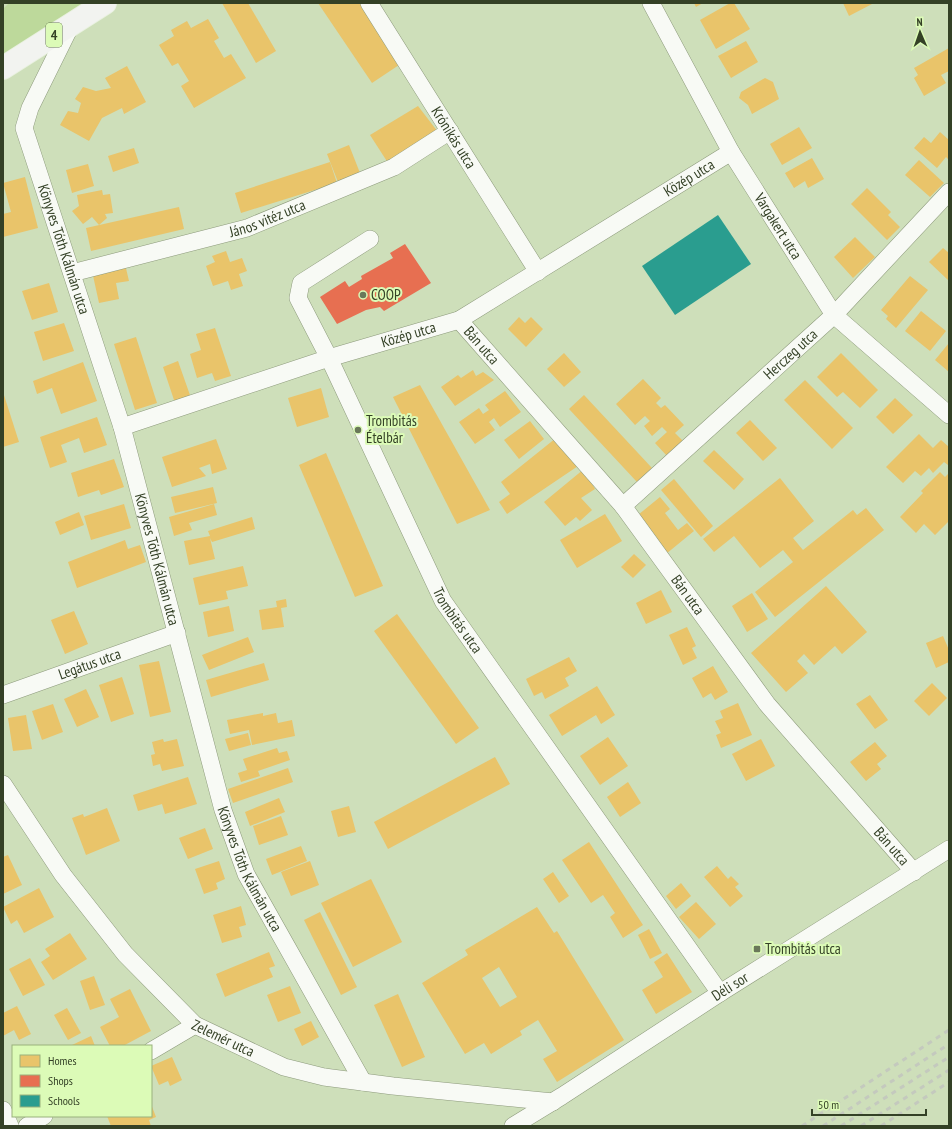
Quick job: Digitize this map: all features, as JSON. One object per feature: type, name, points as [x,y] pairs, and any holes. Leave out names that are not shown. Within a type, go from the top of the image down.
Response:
[{"type":"main road","name":"4","points":[[3,68],[105,3]]},
{"type":"street","name":"Krónikás utca","points":[[369,3],[538,272]]},
{"type":"street","name":"Vargakert utca","points":[[651,3],[731,152],[834,315],[949,415]]},
{"type":"street","name":"Könyves Tóth Kálmán utca","points":[[71,25],[30,108],[24,128],[122,427],[223,810],[246,874],[362,1082]]},
{"type":"street","name":"János vitéz utca","points":[[72,273],[247,228],[394,167],[450,131]]},
{"type":"street","name":"Közép utca","points":[[122,427],[330,358],[459,320],[731,152]]},
{"type":"street","name":"Herczeg utca","points":[[623,506],[834,315],[949,192]]},
{"type":"street","name":"Trombitás utca","points":[[370,239],[301,283],[298,298],[330,358],[443,601],[720,993]]},
{"type":"street","name":"Bán utca","points":[[459,320],[623,506],[766,704],[914,872]]},
{"type":"street","name":"Legátus utca","points":[[3,695],[176,633]]},
{"type":"street","name":"Zelemér utca","points":[[3,784],[63,875],[125,954],[195,1025],[284,1067],[324,1077],[553,1102]]},
{"type":"street","name":"Déli sor","points":[[513,1126],[553,1102],[720,993],[949,849]]},
{"type":"street","points":[[152,1050],[195,1025]]},
{"type":"street","points":[[3,1110],[10,1126]]},
{"type":"street","points":[[27,1126],[42,1117]]},
{"type":"green space","points":[[9,3],[86,3],[3,56],[3,9]]},
{"type":"building: Homes","points":[[222,3],[248,3],[276,51],[256,63]]},
{"type":"building: Homes","points":[[318,3],[362,3],[402,63],[372,83]]},
{"type":"building: Homes","points":[[694,3],[703,3],[696,7]]},
{"type":"building: Homes","points":[[730,3],[734,3],[750,29],[716,49],[700,20]]},
{"type":"building: Homes","points":[[843,3],[874,3],[849,16]]},
{"type":"building: Homes","points":[[208,19],[219,38],[214,41],[224,58],[231,54],[246,78],[194,108],[181,86],[189,81],[178,63],[172,66],[159,45],[174,36],[171,30],[187,21],[191,28]]},
{"type":"building: Homes","points":[[746,41],[758,62],[731,78],[718,56]]},
{"type":"building: Homes","points":[[949,48],[949,71],[941,75],[946,83],[924,96],[914,78],[918,75],[914,68]]},
{"type":"building: Homes","points":[[127,66],[146,102],[124,114],[122,108],[102,118],[89,141],[60,125],[68,111],[78,113],[81,103],[75,99],[83,87],[96,91],[111,88],[105,78]]},
{"type":"building: Homes","points":[[765,78],[773,82],[779,99],[752,114],[748,105],[739,98],[741,92]]},
{"type":"building: Homes","points":[[418,106],[438,132],[390,166],[370,135]]},
{"type":"building: Homes","points":[[799,127],[812,148],[782,165],[770,144]]},
{"type":"building: Homes","points":[[940,132],[949,140],[949,160],[946,157],[937,168],[914,148],[924,137],[931,143]]},
{"type":"building: Homes","points":[[349,145],[360,173],[338,182],[327,154]]},
{"type":"building: Homes","points":[[134,148],[139,163],[113,172],[108,156]]},
{"type":"building: Homes","points":[[812,158],[824,179],[808,188],[805,181],[794,188],[785,173]]},
{"type":"building: Homes","points":[[919,160],[944,183],[930,197],[905,175]]},
{"type":"building: Homes","points":[[330,162],[337,183],[241,213],[235,193]]},
{"type":"building: Homes","points":[[88,164],[94,186],[72,193],[66,170]]},
{"type":"building: Homes","points":[[25,177],[38,228],[3,237],[3,214],[11,212],[3,183]]},
{"type":"building: Homes","points":[[867,188],[891,212],[888,215],[900,227],[887,240],[851,204]]},
{"type":"building: Homes","points":[[102,190],[103,195],[110,194],[113,213],[105,214],[107,218],[99,225],[92,217],[83,224],[72,211],[79,206],[77,195]]},
{"type":"building: Homes","points":[[179,207],[184,229],[91,251],[86,228]]},
{"type":"building: Homes","points":[[855,237],[875,257],[853,278],[834,257]]},
{"type":"building: Homes","points":[[943,248],[949,253],[949,281],[929,262]]},
{"type":"building: Homes","points":[[226,251],[230,262],[242,258],[247,271],[239,274],[243,286],[231,290],[228,281],[213,286],[206,266],[215,262],[212,256]]},
{"type":"building: Homes","points":[[125,264],[129,281],[116,283],[119,299],[99,303],[92,271]]},
{"type":"building: Homes","points":[[910,276],[928,290],[896,328],[886,319],[888,316],[881,310]]},
{"type":"building: Homes","points":[[49,283],[58,312],[32,320],[22,291]]},
{"type":"building: Homes","points":[[921,311],[946,331],[930,351],[905,331]]},
{"type":"building: Homes","points":[[519,317],[525,323],[531,317],[543,329],[526,347],[508,329]]},
{"type":"building: Homes","points":[[64,323],[74,351],[43,361],[34,332]]},
{"type":"building: Homes","points":[[215,328],[231,376],[215,381],[212,373],[197,378],[190,354],[201,350],[196,334]]},
{"type":"building: Homes","points":[[136,337],[157,403],[135,410],[114,344]]},
{"type":"building: Homes","points":[[949,343],[949,372],[935,360]]},
{"type":"building: Homes","points":[[564,353],[581,372],[564,387],[547,369]]},
{"type":"building: Homes","points":[[841,353],[878,390],[860,408],[843,392],[837,397],[817,377]]},
{"type":"building: Homes","points":[[178,361],[191,398],[175,403],[163,367]]},
{"type":"building: Homes","points":[[83,362],[97,401],[61,414],[52,388],[37,394],[33,381]]},
{"type":"building: Homes","points":[[473,370],[476,376],[483,372],[494,380],[455,406],[441,387],[458,375],[461,378]]},
{"type":"building: Homes","points":[[643,379],[661,398],[656,403],[661,408],[665,405],[684,425],[675,433],[683,441],[667,456],[655,443],[667,432],[662,427],[652,436],[644,426],[650,421],[645,416],[635,425],[616,404]]},
{"type":"building: Homes","points":[[805,380],[853,428],[832,449],[784,400]]},
{"type":"building: Homes","points":[[420,385],[490,510],[457,524],[393,397]]},
{"type":"building: Homes","points":[[321,388],[329,417],[297,427],[288,398]]},
{"type":"building: Homes","points":[[505,391],[521,412],[500,427],[494,418],[489,422],[495,430],[475,444],[459,422],[479,408],[483,414],[489,410],[485,405]]},
{"type":"building: Homes","points":[[3,392],[19,442],[3,447]]},
{"type":"building: Homes","points":[[584,395],[652,468],[637,482],[569,409]]},
{"type":"building: Homes","points":[[895,398],[913,415],[893,434],[876,417]]},
{"type":"building: Homes","points":[[97,417],[107,445],[84,453],[79,438],[61,445],[67,462],[50,468],[40,437]]},
{"type":"building: Homes","points":[[750,420],[777,448],[763,461],[736,433]]},
{"type":"building: Homes","points":[[530,421],[544,439],[519,459],[504,440]]},
{"type":"building: Homes","points":[[919,434],[933,448],[941,440],[949,447],[949,464],[948,465],[944,462],[933,473],[929,468],[921,476],[915,471],[903,483],[886,467]]},
{"type":"building: Homes","points":[[556,438],[581,464],[507,514],[499,502],[510,494],[501,482]]},
{"type":"building: Homes","points":[[216,439],[227,469],[212,474],[210,464],[199,468],[206,476],[172,487],[162,457]]},
{"type":"building: Homes","points":[[714,450],[744,479],[734,490],[703,461]]},
{"type":"building: Homes","points":[[326,453],[383,586],[355,597],[299,465]]},
{"type":"building: Homes","points":[[114,459],[124,487],[101,495],[99,490],[78,497],[71,473]]},
{"type":"building: Homes","points":[[584,469],[595,489],[581,498],[592,510],[580,521],[576,517],[565,526],[544,502]]},
{"type":"building: Homes","points":[[940,472],[945,477],[949,473],[949,521],[935,535],[924,524],[916,533],[900,517],[923,493],[921,491]]},
{"type":"building: Homes","points":[[780,478],[814,521],[793,538],[803,550],[853,510],[857,515],[866,508],[884,530],[775,617],[755,592],[793,562],[783,550],[760,568],[734,536],[714,552],[703,539]]},
{"type":"building: Homes","points":[[674,479],[713,526],[701,537],[661,490]]},
{"type":"building: Homes","points":[[213,487],[217,503],[175,513],[171,497]]},
{"type":"building: Homes","points":[[660,497],[670,509],[665,513],[678,530],[687,523],[694,531],[666,554],[638,515]]},
{"type":"building: Homes","points":[[124,504],[131,528],[91,540],[84,516]]},
{"type":"building: Homes","points":[[214,504],[217,515],[189,523],[192,530],[174,536],[169,517]]},
{"type":"building: Homes","points":[[79,512],[84,525],[60,535],[55,522]]},
{"type":"building: Homes","points":[[605,514],[622,541],[577,568],[560,540]]},
{"type":"building: Homes","points":[[252,517],[255,529],[212,542],[210,538],[215,559],[189,565],[184,541],[210,536],[208,531]]},
{"type":"building: Homes","points":[[125,540],[128,549],[140,545],[146,562],[77,588],[68,562]]},
{"type":"building: Homes","points":[[634,554],[646,565],[633,578],[621,567]]},
{"type":"building: Homes","points":[[243,566],[248,586],[226,591],[228,599],[199,605],[193,578]]},
{"type":"building: Homes","points":[[826,586],[867,632],[842,654],[835,646],[814,665],[804,654],[797,661],[808,673],[786,692],[751,653]]},
{"type":"building: Homes","points":[[661,590],[672,612],[646,624],[636,603]]},
{"type":"building: Homes","points":[[752,593],[768,619],[747,632],[732,606]]},
{"type":"building: Homes","points":[[286,599],[287,607],[281,608],[284,627],[262,630],[259,610],[277,607],[276,601]]},
{"type":"building: Homes","points":[[229,606],[234,631],[208,637],[203,612]]},
{"type":"building: Homes","points":[[74,611],[88,644],[65,654],[51,620]]},
{"type":"building: Homes","points":[[397,614],[479,728],[456,744],[374,631]]},
{"type":"building: Homes","points":[[687,627],[696,646],[692,648],[697,658],[683,665],[669,635]]},
{"type":"building: Homes","points":[[943,636],[949,650],[949,662],[936,668],[926,643]]},
{"type":"building: Homes","points":[[248,637],[254,652],[209,670],[202,655]]},
{"type":"building: Homes","points":[[569,657],[577,671],[565,678],[569,686],[545,699],[542,692],[534,696],[526,679]]},
{"type":"building: Homes","points":[[159,661],[171,712],[150,717],[139,665]]},
{"type":"building: Homes","points":[[264,663],[269,680],[211,697],[206,680]]},
{"type":"building: Homes","points":[[713,666],[728,692],[715,700],[711,693],[703,698],[692,678]]},
{"type":"building: Homes","points":[[122,677],[134,714],[111,722],[99,685]]},
{"type":"building: Homes","points":[[932,683],[947,698],[929,716],[914,701]]},
{"type":"building: Homes","points":[[597,686],[615,715],[601,724],[596,715],[562,736],[549,715]]},
{"type":"building: Homes","points":[[86,689],[99,717],[77,727],[64,699]]},
{"type":"building: Homes","points":[[870,695],[888,720],[875,729],[856,704]]},
{"type":"building: Homes","points":[[738,703],[752,735],[721,748],[716,735],[721,733],[715,721],[723,718],[720,711]]},
{"type":"building: Homes","points":[[53,704],[63,732],[42,740],[32,711]]},
{"type":"building: Homes","points":[[263,713],[263,716],[276,713],[278,723],[292,720],[295,736],[252,745],[249,730],[230,734],[227,720]]},
{"type":"building: Homes","points":[[26,715],[32,749],[13,751],[8,718]]},
{"type":"building: Homes","points":[[248,733],[251,745],[229,751],[225,739]]},
{"type":"building: Homes","points":[[608,737],[628,766],[600,785],[580,756]]},
{"type":"building: Homes","points":[[163,739],[164,742],[177,739],[184,766],[162,771],[160,764],[153,766],[151,755],[155,754],[152,742]]},
{"type":"building: Homes","points":[[761,739],[775,766],[746,781],[732,754]]},
{"type":"building: Homes","points":[[875,742],[887,756],[877,764],[881,769],[866,781],[850,762]]},
{"type":"building: Homes","points":[[277,748],[279,753],[287,751],[290,760],[258,771],[260,776],[241,782],[238,773],[247,770],[243,759]]},
{"type":"building: Homes","points":[[495,757],[510,784],[388,849],[374,822]]},
{"type":"building: Homes","points":[[288,768],[293,782],[233,803],[228,789]]},
{"type":"building: Homes","points":[[188,777],[197,804],[165,814],[162,804],[138,811],[133,795]]},
{"type":"building: Homes","points":[[628,782],[641,803],[620,817],[607,797]]},
{"type":"building: Homes","points":[[279,798],[285,812],[250,826],[245,812]]},
{"type":"building: Homes","points":[[349,806],[356,832],[338,837],[331,811]]},
{"type":"building: Homes","points":[[107,808],[120,841],[86,855],[72,818],[83,814],[84,817]]},
{"type":"building: Homes","points":[[281,816],[288,835],[259,845],[253,826]]},
{"type":"building: Homes","points":[[205,828],[213,849],[188,859],[179,838]]},
{"type":"building: Homes","points":[[589,842],[643,925],[623,938],[610,917],[615,913],[603,895],[591,903],[562,860]]},
{"type":"building: Homes","points":[[301,846],[307,861],[272,875],[266,859]]},
{"type":"building: Homes","points":[[8,855],[22,885],[3,894],[3,857]]},
{"type":"building: Homes","points":[[219,861],[225,879],[216,883],[218,889],[204,894],[195,869]]},
{"type":"building: Homes","points":[[310,861],[319,885],[291,896],[281,872]]},
{"type":"building: Homes","points":[[717,866],[728,879],[731,876],[739,884],[735,887],[743,896],[730,907],[704,877]]},
{"type":"building: Homes","points":[[553,872],[569,896],[559,903],[543,879]]},
{"type":"building: Homes","points":[[371,879],[402,942],[353,967],[321,903]]},
{"type":"building: Homes","points":[[681,883],[691,896],[676,909],[666,896]]},
{"type":"building: Homes","points":[[39,888],[54,917],[24,933],[17,920],[11,924],[3,907]]},
{"type":"building: Homes","points":[[696,902],[716,924],[699,939],[679,917]]},
{"type":"building: Homes","points":[[241,906],[246,925],[239,927],[242,937],[222,943],[213,915]]},
{"type":"building: Homes","points":[[537,907],[554,933],[557,931],[624,1040],[557,1082],[543,1059],[557,1051],[538,1020],[520,1031],[522,1035],[491,1054],[484,1043],[465,1054],[422,983],[468,955],[465,950]],"holes":[[[499,967],[517,997],[500,1007],[482,978]]]},
{"type":"building: Homes","points":[[320,912],[357,987],[341,995],[304,920]]},
{"type":"building: Homes","points":[[649,929],[662,953],[650,959],[638,935]]},
{"type":"building: Homes","points":[[70,933],[87,959],[53,980],[41,962],[50,956],[45,949]]},
{"type":"building: Homes","points":[[269,952],[275,966],[269,968],[273,977],[225,997],[216,974]]},
{"type":"building: Homes","points":[[667,953],[692,992],[656,1014],[642,990],[663,977],[654,962]]},
{"type":"building: Homes","points":[[30,958],[45,985],[23,996],[9,969]]},
{"type":"building: Homes","points":[[94,976],[105,1005],[90,1010],[80,981]]},
{"type":"building: Homes","points":[[290,986],[301,1013],[278,1022],[267,995]]},
{"type":"building: Homes","points":[[130,989],[151,1031],[125,1045],[109,1045],[100,1027],[119,1017],[110,999]]},
{"type":"building: Homes","points":[[398,994],[425,1057],[402,1067],[374,1005]]},
{"type":"building: Homes","points":[[17,1006],[31,1034],[19,1040],[14,1030],[3,1036],[3,1013]]},
{"type":"building: Homes","points":[[67,1008],[81,1033],[68,1040],[54,1015]]},
{"type":"building: Homes","points":[[311,1021],[319,1037],[302,1046],[294,1029]]},
{"type":"building: Homes","points":[[91,1036],[95,1045],[72,1045]]},
{"type":"building: Homes","points":[[172,1057],[182,1080],[170,1086],[168,1081],[159,1085],[152,1066]]},
{"type":"building: Homes","points":[[152,1107],[156,1117],[149,1120],[151,1126],[111,1126],[107,1117],[152,1117]]},
{"type":"building: Shops","points":[[405,244],[431,283],[384,311],[380,307],[366,310],[337,324],[320,297],[345,281],[349,287],[362,279],[361,276],[393,258],[390,253]]},
{"type":"building: Schools","points":[[718,215],[751,264],[675,315],[642,266]]},
{"type":"railway","points":[[802,1126],[949,1030]]},
{"type":"railway","points":[[823,1126],[949,1044]]},
{"type":"railway","points":[[841,1126],[949,1057]]},
{"type":"railway","points":[[861,1126],[949,1070]]},
{"type":"railway","points":[[881,1126],[949,1082]]},
{"type":"place","name":"COOP","points":[[363,295]]},
{"type":"place","name":"Trombitás Ételbár","points":[[358,430]]},
{"type":"place","name":"Trombitás utca","points":[[757,949]]}]
